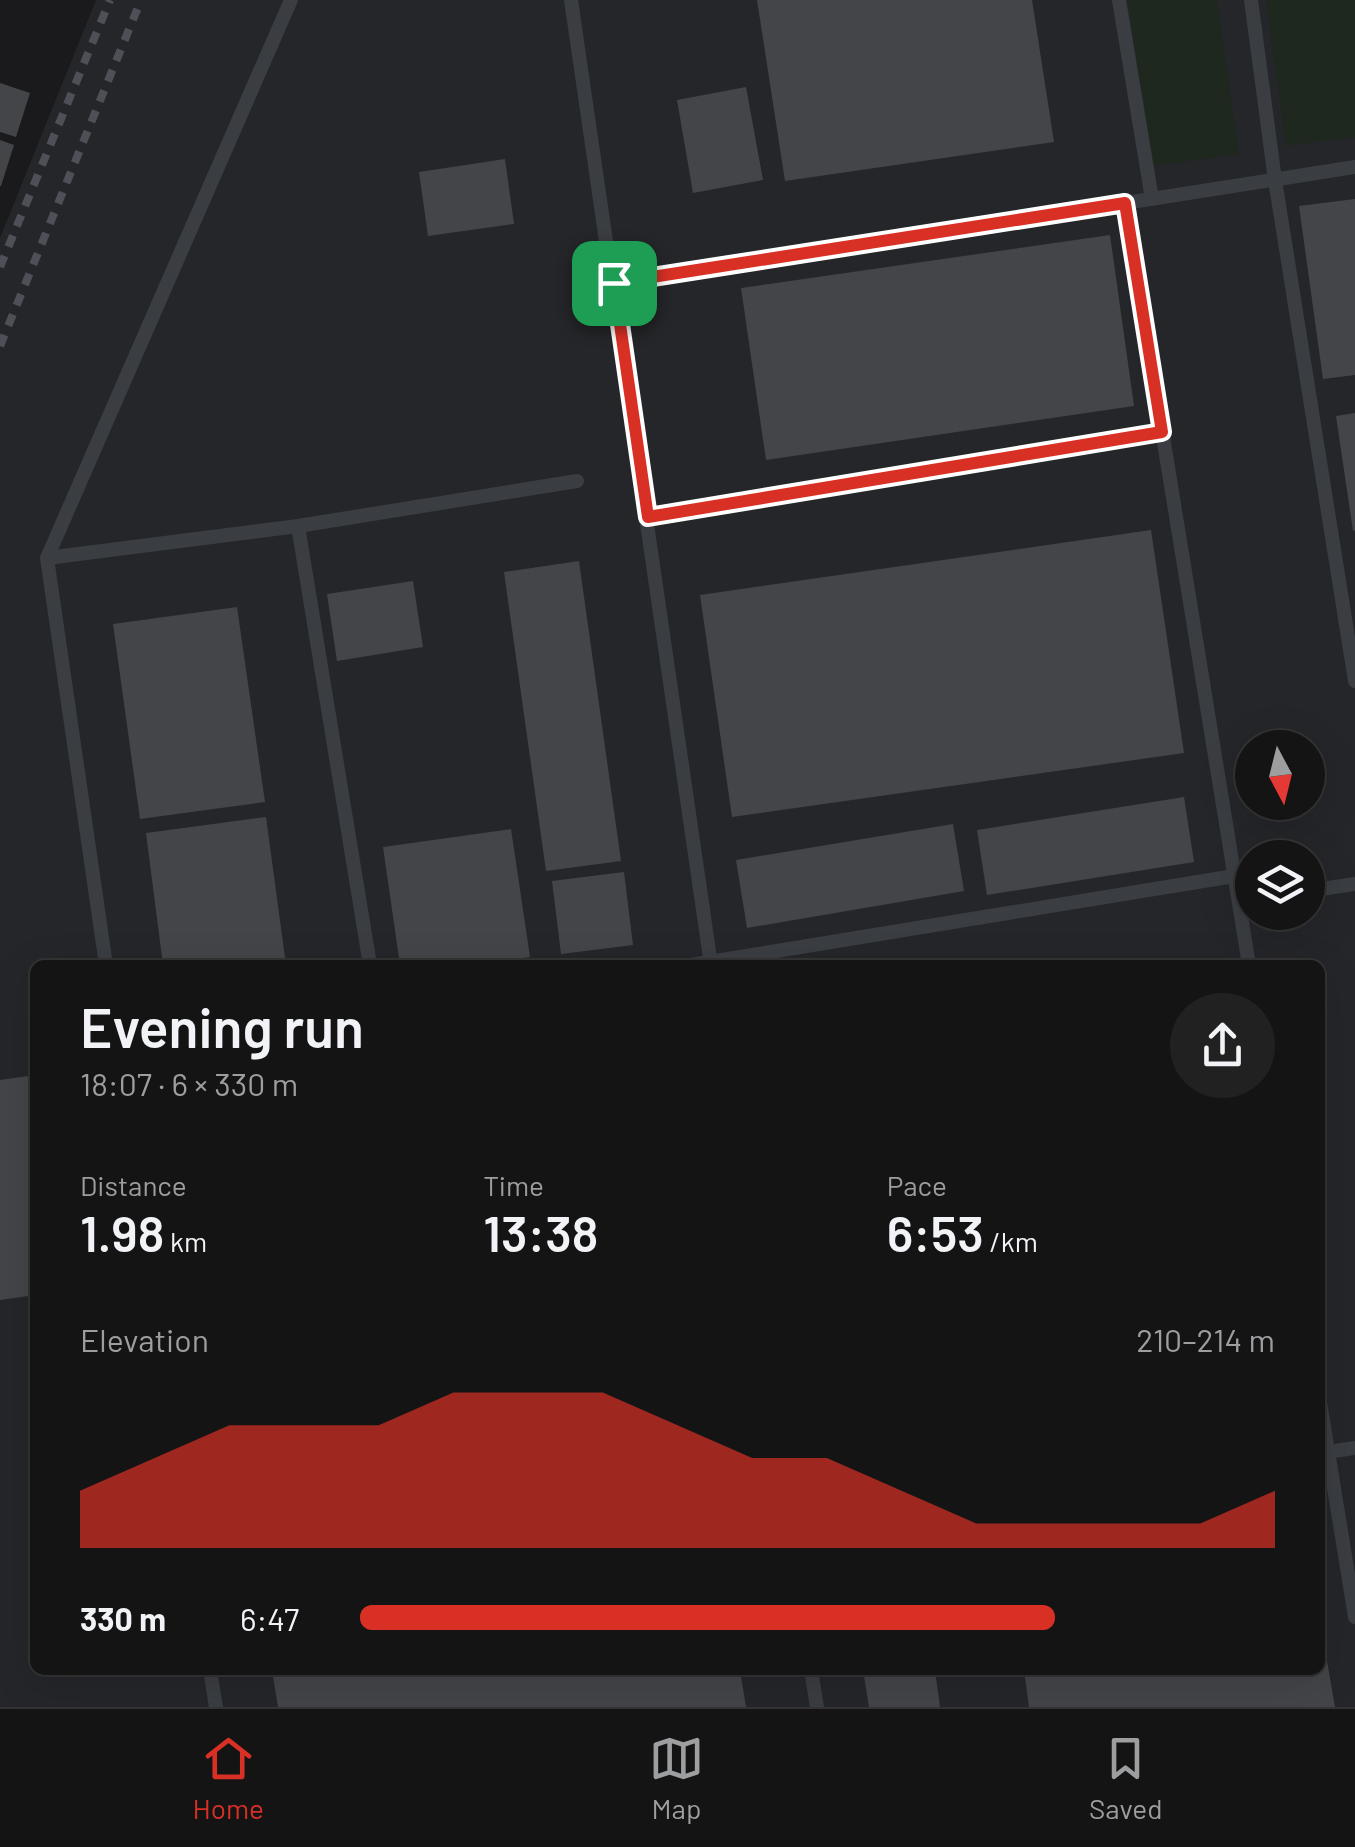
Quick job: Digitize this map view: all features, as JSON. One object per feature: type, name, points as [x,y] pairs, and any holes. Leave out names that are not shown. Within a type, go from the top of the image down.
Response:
[{"type":"lane","points":[[105,960],[46,558],[290,0]]},
{"type":"lane","points":[[571,0],[711,960]]},
{"type":"lane","points":[[1120,0],[1152,199]]},
{"type":"lane","points":[[1251,0],[1274,180],[1355,681]]},
{"type":"lane","points":[[614,283],[1355,167]]},
{"type":"lane","points":[[729,960],[1234,876],[1125,203]]},
{"type":"lane","points":[[648,517],[1162,432]]},
{"type":"lane","points":[[46,558],[298,526],[577,481]]},
{"type":"lane","points":[[298,526],[369,960]]},
{"type":"lane","points":[[1325,888],[1355,884]]},
{"type":"lane","points":[[1247,930],[1249,960]]},
{"type":"lane","points":[[1325,1453],[1355,1448]]},
{"type":"lane","points":[[1325,1458],[1355,1618]]},
{"type":"lane","points":[[211,1675],[216,1707]]},
{"type":"lane","points":[[813,1675],[817,1707]]},
{"type":"shaded area","points":[[96,0],[1355,0],[1355,1707],[0,1707],[0,238]]},
{"type":"shaded area","points":[[1128,0],[1217,0],[1239,154],[1151,166]]},
{"type":"shaded area","points":[[1266,0],[1355,0],[1355,137],[1286,146]]},
{"type":"building","points":[[757,0],[1032,0],[1054,142],[785,181]]},
{"type":"building","points":[[0,83],[30,93],[16,137],[0,132]]},
{"type":"building","points":[[746,87],[763,180],[693,193],[677,100]]},
{"type":"building","points":[[0,140],[14,145],[1,186],[0,186]]},
{"type":"building","points":[[505,159],[514,224],[428,236],[419,172]]},
{"type":"building","points":[[1355,199],[1355,375],[1323,379],[1299,206]]},
{"type":"building","points":[[1110,235],[1134,406],[766,460],[741,288]]},
{"type":"building","points":[[1355,413],[1355,530],[1353,531],[1336,416]]},
{"type":"building","points":[[1151,530],[1184,753],[732,817],[700,595]]},
{"type":"building","points":[[579,561],[621,861],[546,871],[504,572]]},
{"type":"building","points":[[413,581],[423,647],[337,661],[327,594]]},
{"type":"building","points":[[237,607],[265,802],[140,819],[113,624]]},
{"type":"building","points":[[1184,797],[1194,862],[987,895],[977,830]]},
{"type":"building","points":[[266,817],[285,960],[162,960],[146,833]]},
{"type":"building","points":[[953,824],[964,891],[747,928],[736,860]]},
{"type":"building","points":[[511,829],[530,957],[399,960],[383,847]]},
{"type":"building","points":[[624,872],[633,945],[561,954],[552,881]]},
{"type":"building","points":[[30,1076],[30,1296],[0,1300],[0,1080]]},
{"type":"building","points":[[1325,1650],[1335,1707],[1029,1707],[1025,1675],[1325,1675]]},
{"type":"building","points":[[273,1675],[741,1675],[746,1707],[278,1707]]},
{"type":"building","points":[[864,1675],[936,1675],[940,1707],[869,1707]]},
{"type":"railway","points":[[0,267],[110,0]]},
{"type":"railway","points":[[0,346],[141,0]]},
{"type":"route","points":[[1125,203],[1162,432],[648,517],[614,283],[1125,203]]}]
